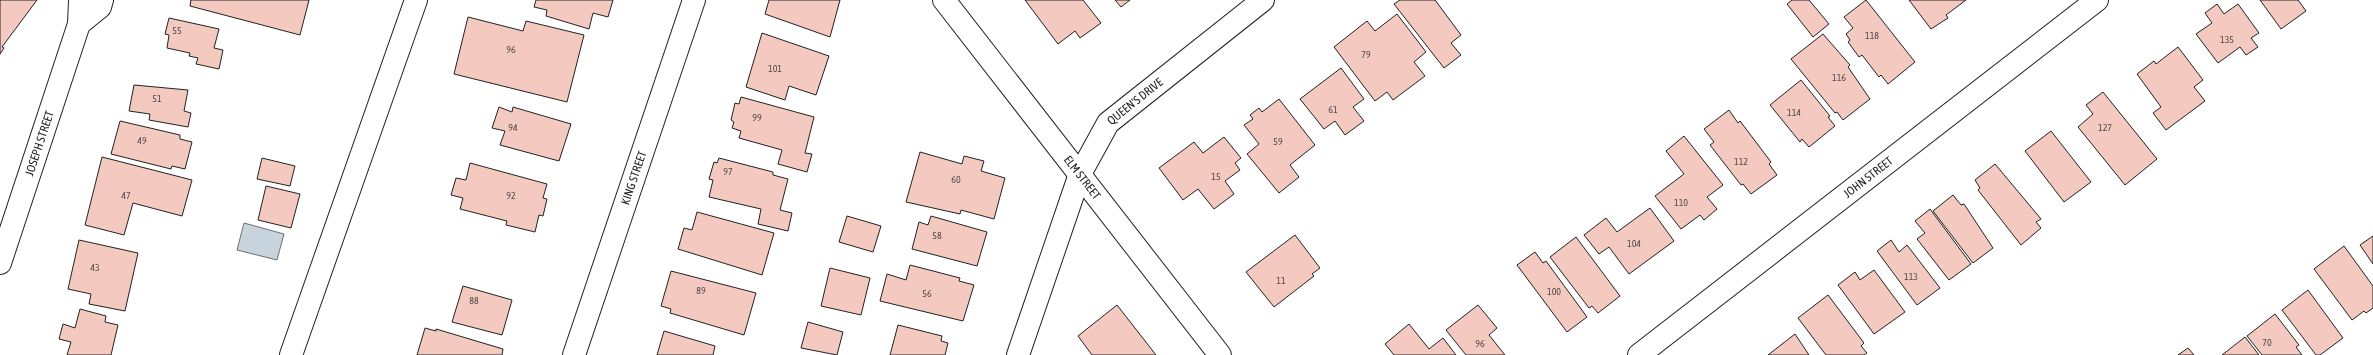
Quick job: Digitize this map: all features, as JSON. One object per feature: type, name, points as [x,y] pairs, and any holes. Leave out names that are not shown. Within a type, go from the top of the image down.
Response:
[{"type":"street","name":"JOSEPH STREET","points":[[0,263],[79,24],[80,0]]},
{"type":"street","points":[[79,24],[100,7],[102,0]]},
{"type":"street","points":[[291,355],[416,0]]},
{"type":"street","name":"KING STREET","points":[[574,355],[694,0]]},
{"type":"street","name":"ELM STREET","points":[[944,0],[1220,355]]},
{"type":"street","name":"QUEEN'S DRIVE","points":[[1018,355],[1080,174],[1108,123],[1263,0]]},
{"type":"street","name":"JOHN STREET","points":[[1640,355],[2097,0]]},
{"type":"shaded area","points":[[244,223],[284,234],[277,260],[237,250]]},
{"type":"building","points":[[0,0],[37,0],[2,47],[4,48],[0,54]]},
{"type":"building","points":[[191,0],[309,0],[300,35],[190,6]]},
{"type":"building","points":[[536,0],[613,0],[608,17],[593,13],[589,29],[546,16],[547,10],[534,7]]},
{"type":"building","points":[[769,0],[840,0],[830,37],[765,14]]},
{"type":"building","points":[[1025,0],[1083,0],[1101,23],[1080,38],[1075,31],[1058,44]]},
{"type":"building","points":[[1115,0],[1130,0],[1121,7]]},
{"type":"building","points":[[1400,0],[1435,0],[1461,35],[1451,43],[1461,55],[1444,68],[1394,4]]},
{"type":"building","points":[[1792,0],[1809,0],[1829,24],[1813,37],[1787,4]]},
{"type":"building","points":[[1866,0],[1915,62],[1888,84],[1881,75],[1879,77],[1862,55],[1859,57],[1848,42],[1850,40],[1846,34],[1853,28],[1844,17]]},
{"type":"building","points":[[1909,0],[1966,0],[1946,15],[1948,18],[1931,29]]},
{"type":"building","points":[[2260,0],[2298,0],[2306,11],[2281,29]]},
{"type":"building","points":[[2217,4],[2224,14],[2238,4],[2259,33],[2251,38],[2258,47],[2246,55],[2240,47],[2218,63],[2196,34],[2212,23],[2205,13]]},
{"type":"building","points":[[1397,14],[1426,52],[1414,62],[1425,76],[1393,100],[1387,92],[1375,101],[1334,47],[1367,21],[1375,31]]},
{"type":"building","points":[[468,17],[523,31],[526,21],[584,35],[567,102],[454,74]]},
{"type":"building","points":[[169,18],[219,29],[214,48],[223,50],[219,69],[196,64],[198,58],[189,56],[190,53],[167,48],[169,35],[165,34]]},
{"type":"building","points":[[762,33],[829,56],[816,95],[789,86],[785,100],[746,87]]},
{"type":"building","points":[[1823,34],[1850,65],[1848,67],[1870,99],[1843,120],[1837,112],[1835,113],[1791,59]]},
{"type":"building","points":[[2178,47],[2203,80],[2194,87],[2205,101],[2166,130],[2153,113],[2161,107],[2137,74],[2154,61],[2156,64]]},
{"type":"building","points":[[1341,68],[1364,99],[1353,107],[1364,121],[1345,135],[1335,121],[1324,129],[1300,99]]},
{"type":"building","points":[[1801,80],[1830,116],[1828,117],[1835,126],[1809,147],[1802,139],[1800,142],[1770,105]]},
{"type":"building","points":[[134,85],[188,90],[184,111],[191,113],[188,127],[149,120],[150,114],[129,111]]},
{"type":"building","points":[[2103,92],[2157,159],[2125,185],[2078,127],[2093,114],[2086,105]]},
{"type":"building","points":[[741,97],[814,117],[805,153],[812,154],[807,172],[778,164],[782,150],[739,138],[741,131],[732,128],[734,122],[731,120],[735,103],[739,104]]},
{"type":"building","points":[[1279,99],[1315,145],[1290,165],[1299,177],[1279,193],[1247,154],[1259,144],[1244,125],[1253,119],[1250,115],[1259,108],[1262,112]]},
{"type":"building","points":[[499,107],[512,112],[513,107],[571,124],[559,161],[500,145],[505,131],[492,128]]},
{"type":"building","points":[[1729,110],[1738,123],[1740,121],[1771,162],[1769,164],[1777,175],[1751,194],[1743,184],[1741,185],[1710,145],[1714,142],[1704,129]]},
{"type":"building","points":[[120,121],[180,135],[180,139],[192,142],[185,169],[172,166],[171,169],[111,154]]},
{"type":"building","points":[[2051,131],[2091,182],[2064,202],[2025,151]]},
{"type":"building","points":[[1684,136],[1723,185],[1707,197],[1717,209],[1704,220],[1700,215],[1681,229],[1655,196],[1684,174],[1666,151]]},
{"type":"building","points":[[1224,137],[1241,158],[1235,163],[1240,170],[1225,181],[1234,194],[1214,209],[1198,189],[1183,200],[1159,168],[1194,142],[1203,153]]},
{"type":"building","points":[[920,152],[962,164],[964,156],[984,161],[981,171],[1005,178],[994,219],[961,210],[960,214],[906,202]]},
{"type":"building","points":[[102,157],[192,180],[182,216],[133,203],[124,235],[85,225]]},
{"type":"building","points":[[262,158],[295,166],[290,186],[257,179]]},
{"type":"building","points":[[719,158],[773,172],[773,175],[788,179],[780,210],[792,213],[788,231],[758,224],[761,209],[709,197],[713,180],[709,179],[714,162],[717,163]]},
{"type":"building","points":[[470,163],[547,184],[543,198],[547,199],[543,216],[539,215],[535,232],[506,225],[507,221],[460,209],[463,198],[451,195],[456,178],[466,180]]},
{"type":"building","points":[[1995,164],[2041,219],[2036,222],[2041,228],[2021,245],[1978,190],[1980,188],[1975,180]]},
{"type":"building","points":[[266,186],[300,194],[291,228],[258,220]]},
{"type":"building","points":[[1953,195],[1961,205],[1964,204],[1993,248],[1973,263],[1933,211]]},
{"type":"building","points":[[1650,208],[1674,241],[1629,274],[1609,247],[1599,254],[1584,235],[1606,218],[1617,232]]},
{"type":"building","points":[[1930,209],[1971,264],[1949,280],[1917,239],[1925,233],[1915,221]]},
{"type":"building","points":[[697,212],[774,233],[762,275],[678,249],[684,228],[692,230]]},
{"type":"building","points":[[847,216],[881,226],[873,252],[839,242]]},
{"type":"building","points":[[931,216],[987,232],[977,266],[912,249],[919,222],[928,225]]},
{"type":"building","points":[[1295,235],[1320,268],[1312,274],[1314,276],[1274,307],[1246,272]]},
{"type":"building","points":[[2373,236],[2373,264],[2360,245]]},
{"type":"building","points":[[1576,237],[1620,296],[1598,313],[1592,306],[1589,308],[1550,257]]},
{"type":"building","points":[[79,240],[138,253],[125,311],[89,304],[91,294],[68,289]]},
{"type":"building","points":[[1891,240],[1899,252],[1907,245],[1940,288],[1917,305],[1877,251]]},
{"type":"building","points":[[2344,246],[2373,286],[2373,308],[2366,313],[2364,311],[2352,320],[2314,269]]},
{"type":"building","points":[[1535,252],[1543,263],[1546,261],[1587,317],[1567,332],[1517,265]]},
{"type":"building","points":[[910,265],[960,278],[959,281],[974,285],[963,321],[880,301],[887,274],[906,280]]},
{"type":"building","points":[[830,268],[870,278],[861,315],[821,306]]},
{"type":"building","points":[[1874,270],[1905,312],[1874,334],[1838,285],[1855,272],[1860,280]]},
{"type":"building","points":[[671,271],[756,293],[744,335],[670,313],[671,309],[661,306]]},
{"type":"building","points":[[463,286],[512,300],[502,335],[452,322]]},
{"type":"building","points":[[2308,290],[2343,338],[2320,355],[2316,355],[2282,310]]},
{"type":"building","points":[[1828,295],[1864,343],[1861,346],[1867,353],[1864,355],[1826,355],[1798,318]]},
{"type":"building","points":[[1117,305],[1156,355],[1092,355],[1078,336]]},
{"type":"building","points":[[1478,305],[1497,328],[1489,335],[1505,355],[1466,355],[1446,330]]},
{"type":"building","points":[[80,309],[106,316],[105,322],[118,325],[111,355],[67,355],[71,342],[59,339],[63,324],[75,328]]},
{"type":"building","points":[[2275,314],[2299,345],[2296,347],[2302,355],[2262,355],[2247,336]]},
{"type":"building","points":[[808,322],[843,332],[837,355],[801,348]]},
{"type":"building","points":[[1409,324],[1429,349],[1443,338],[1456,355],[1394,355],[1385,344]]},
{"type":"building","points":[[898,325],[942,336],[941,341],[948,343],[945,355],[890,355]]},
{"type":"building","points":[[425,328],[436,331],[436,329],[503,349],[502,355],[417,355]]},
{"type":"building","points":[[664,331],[715,346],[713,355],[657,355]]},
{"type":"building","points":[[1795,334],[1809,355],[1768,355]]},
{"type":"building","points":[[2245,337],[2259,355],[2222,355]]},
{"type":"building","points":[[2188,348],[2194,355],[2178,355]]}]
